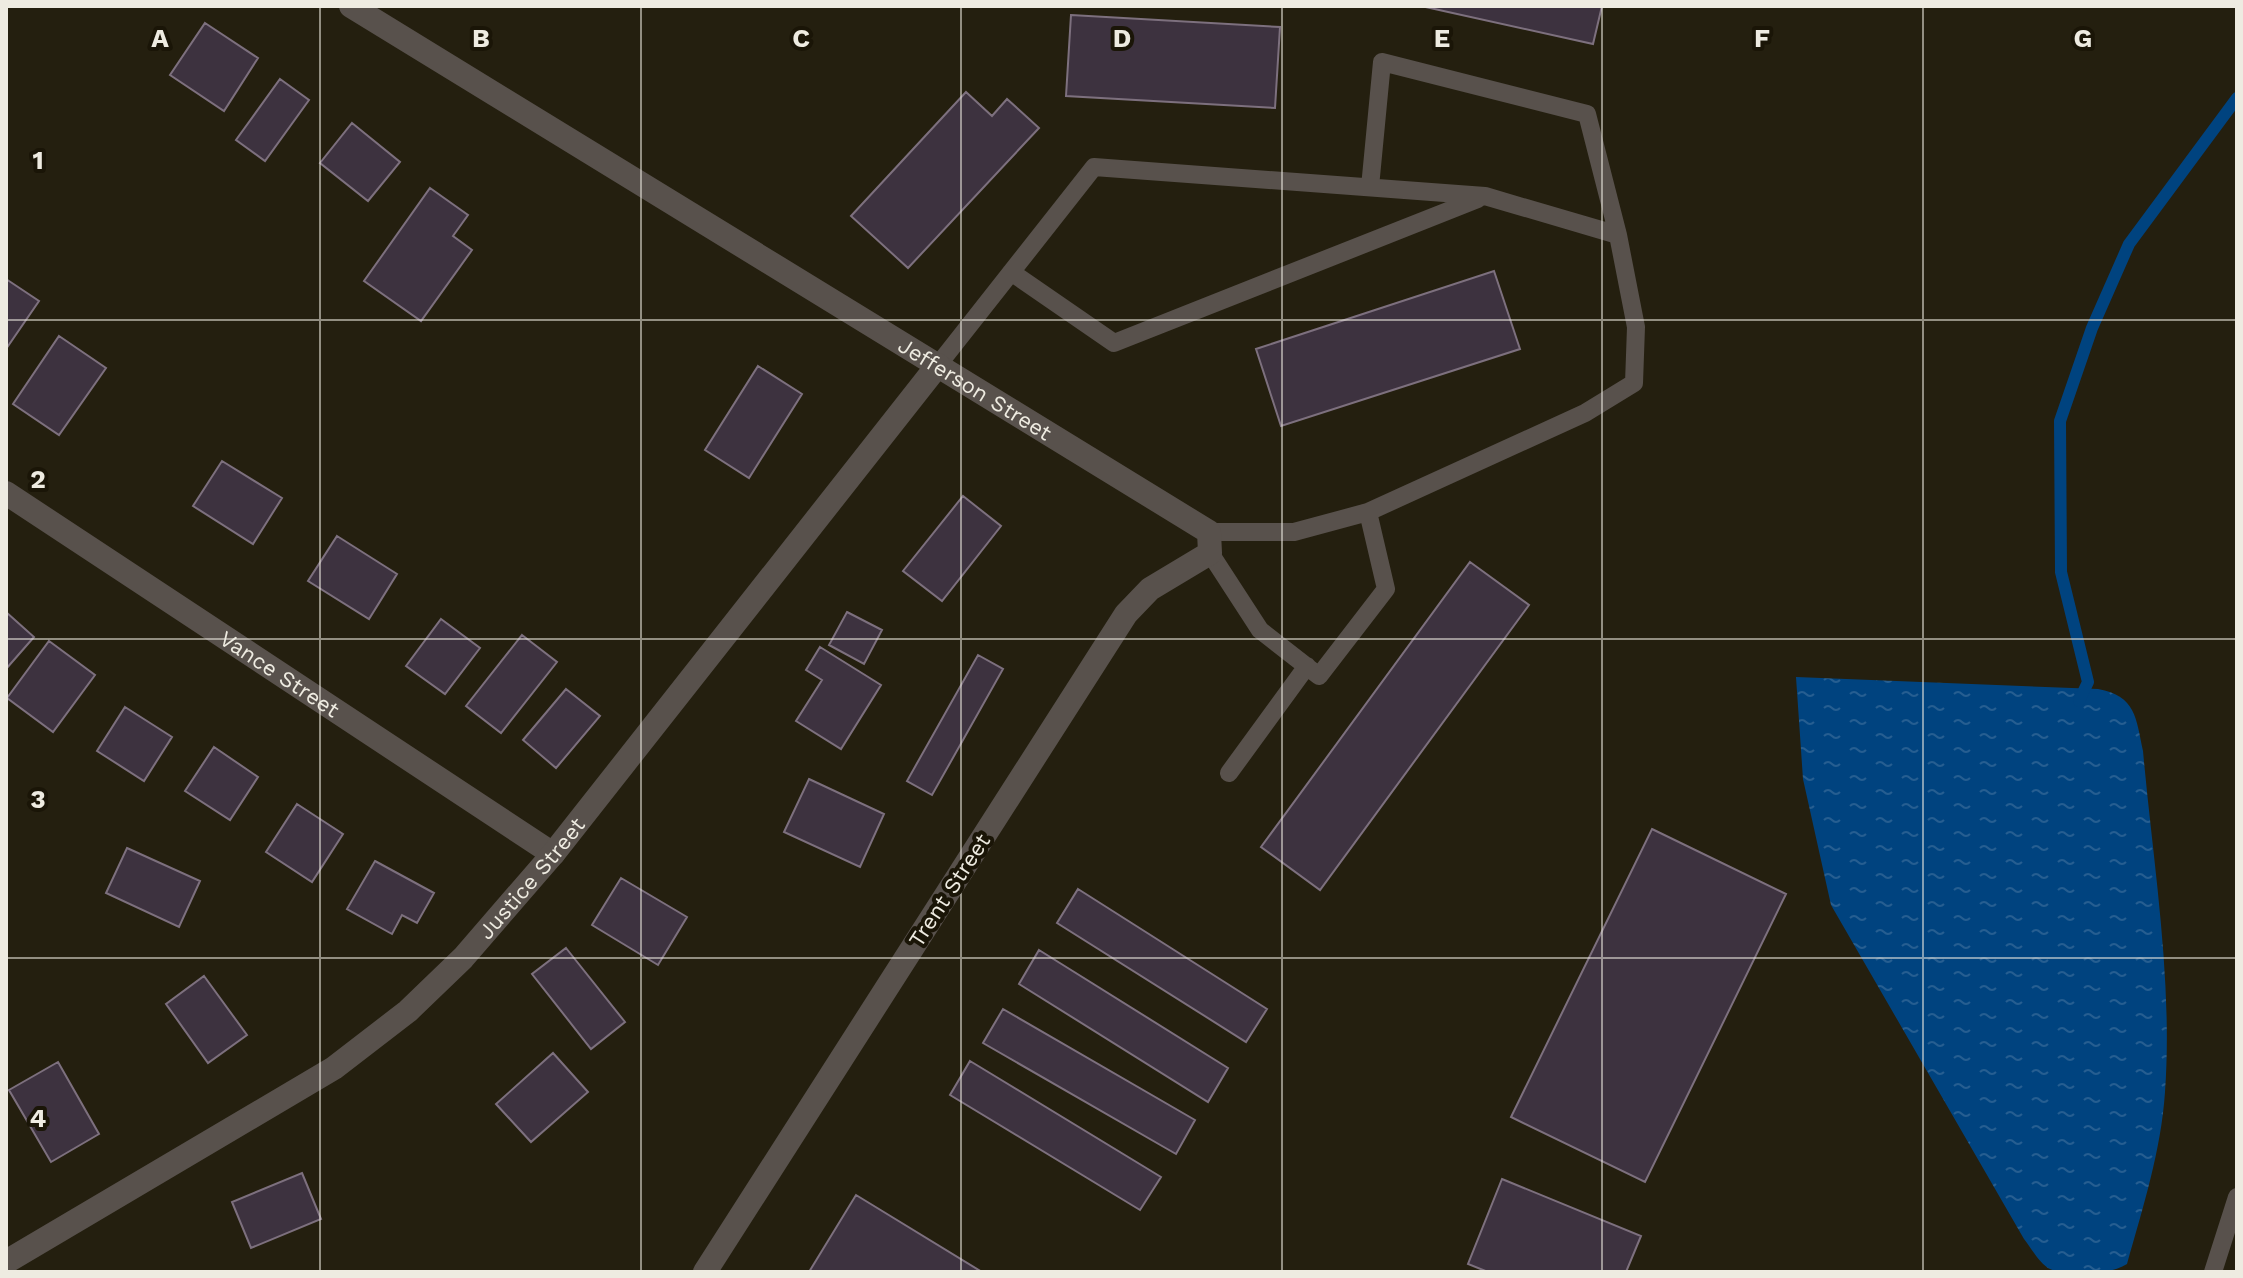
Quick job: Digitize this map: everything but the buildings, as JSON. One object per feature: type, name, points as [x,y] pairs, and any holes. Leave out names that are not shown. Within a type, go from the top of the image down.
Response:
[{"type":"street","name":"Jefferson Street","points":[[351,6],[938,365],[1210,543]]},
{"type":"street","name":"Justice Street","points":[[6,1262],[334,1068],[408,1011],[452,969],[553,854],[938,365]]},
{"type":"street","name":"Vance Street","points":[[6,493],[553,854]]},
{"type":"street","name":"Trent Street","points":[[705,1272],[1126,614],[1150,589],[1210,543]]},
{"type":"lane","points":[[1368,512],[1386,589],[1319,676],[1260,630],[1210,543],[1294,532],[1368,512],[1585,413],[1634,383],[1636,327],[1618,235],[1587,114],[1382,62],[1370,187]]},
{"type":"lane","points":[[938,365],[1094,167],[1485,196],[1618,235]]},
{"type":"lane","points":[[1011,272],[1114,343],[1485,196]]},
{"type":"lane","points":[[1229,773],[1307,666]]},
{"type":"lane","points":[[2213,1272],[2237,1197]]},
{"type":"water","points":[[1796,677],[2098,689],[2120,697],[2132,710],[2143,751],[2164,964],[2167,1049],[2160,1136],[2127,1264],[2110,1271],[2078,1274],[2058,1272],[2039,1260],[1831,905],[1803,779]]},
{"type":"waterway","points":[[2079,701],[2088,682],[2061,572],[2060,421],[2092,328],[2129,244],[2237,98]]}]
